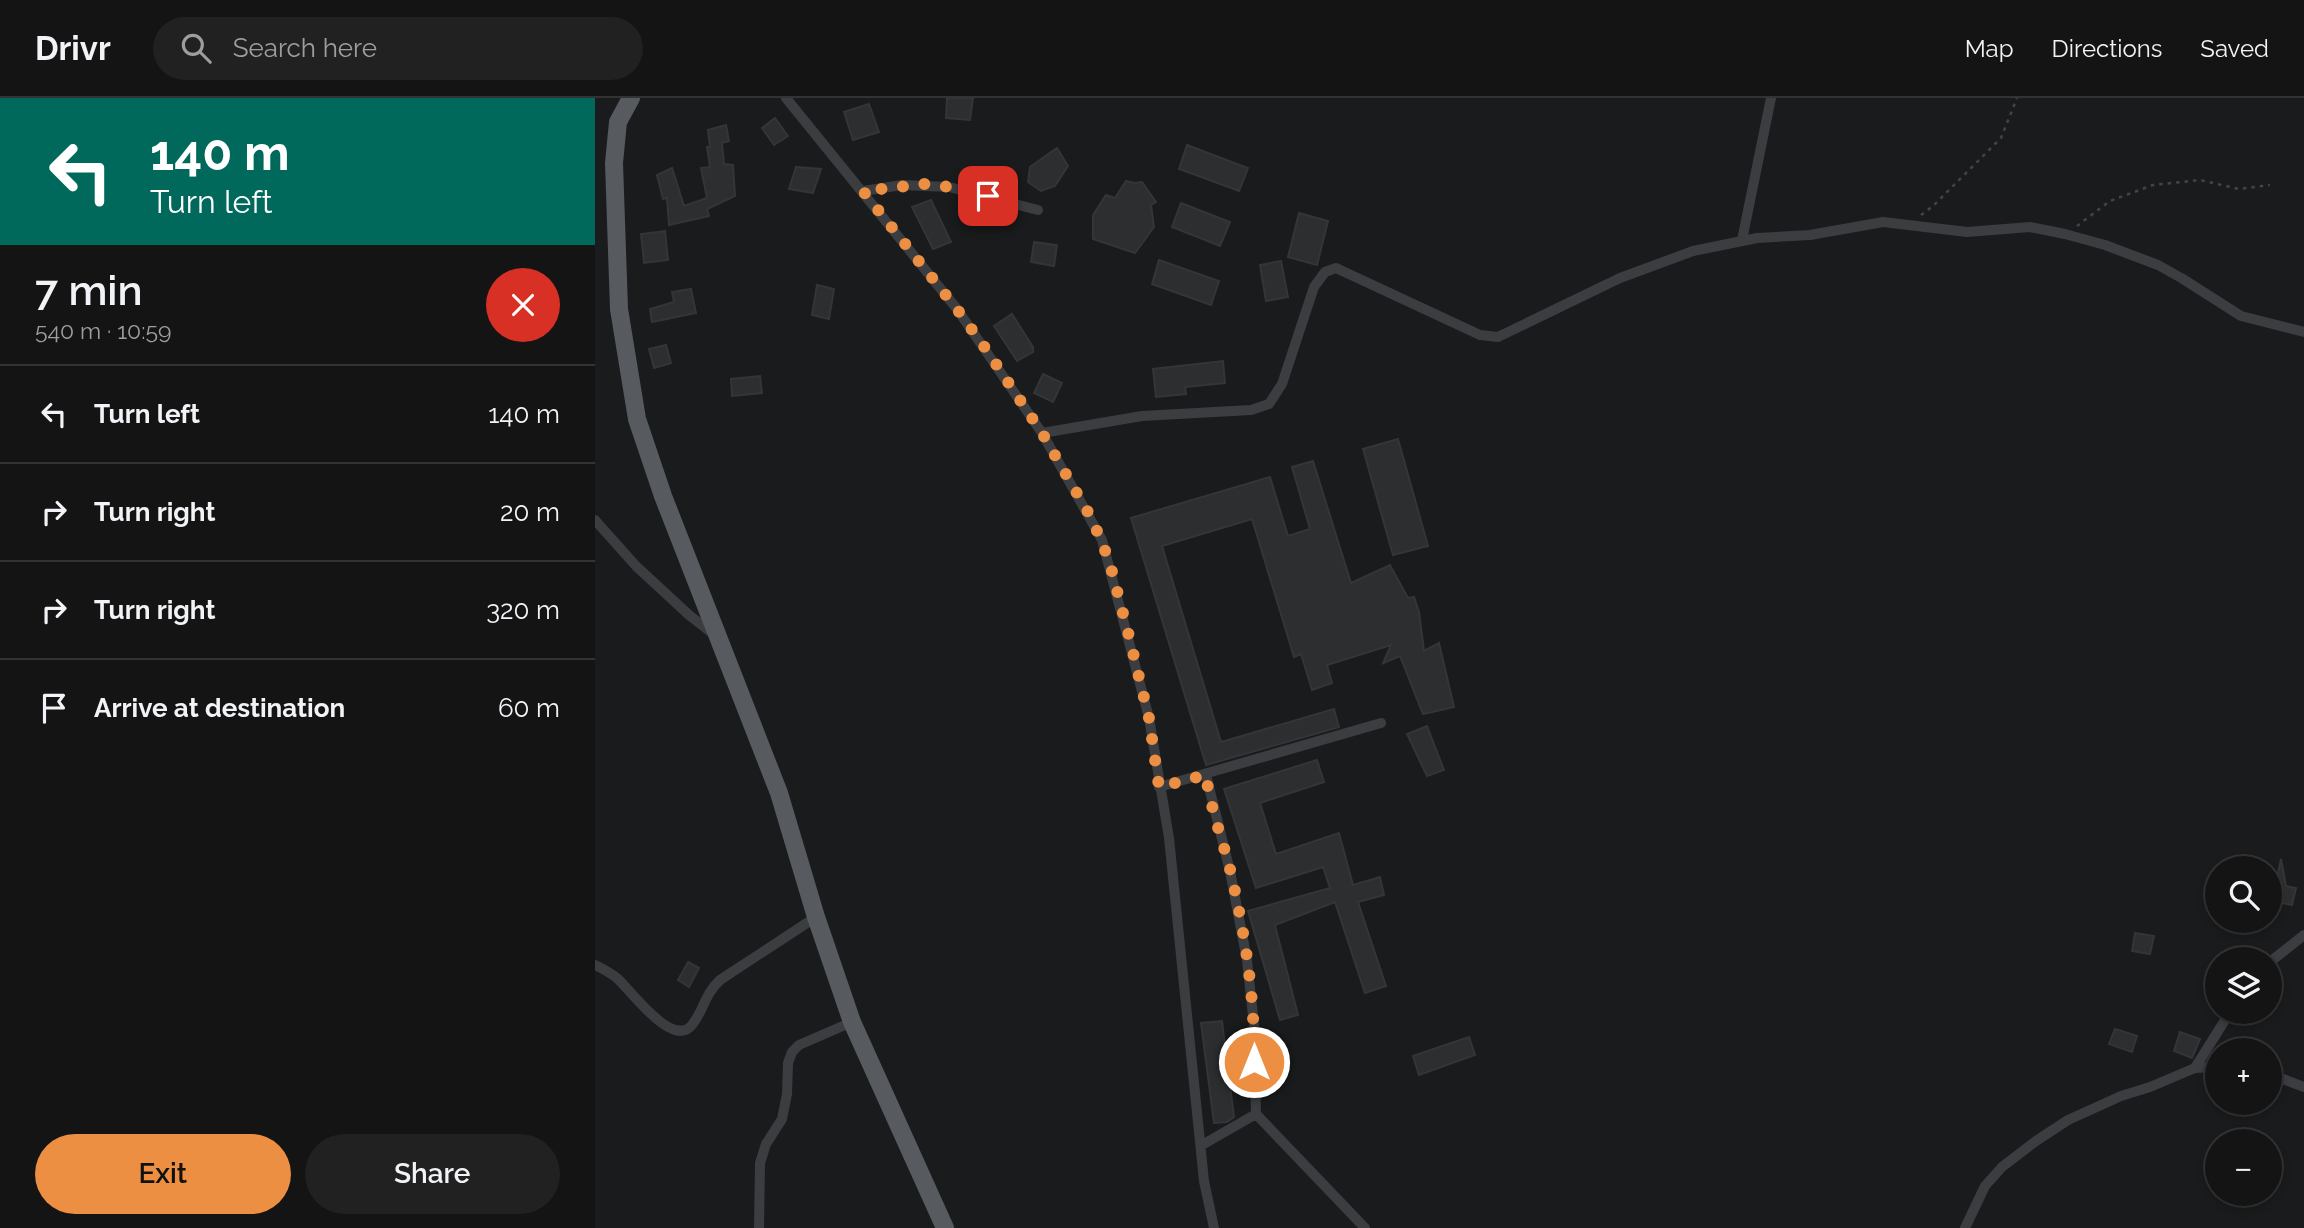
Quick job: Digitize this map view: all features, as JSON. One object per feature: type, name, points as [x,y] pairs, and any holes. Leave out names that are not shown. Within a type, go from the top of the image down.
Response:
[{"type":"main road","points":[[631,98],[618,122],[614,163],[618,296],[637,419],[663,496],[779,793],[816,917],[852,1022],[944,1228]]},
{"type":"street","points":[[786,98],[957,309],[1042,433],[1092,519],[1109,560],[1149,718],[1169,838],[1205,1181],[1214,1228]]},
{"type":"street","points":[[1742,240],[1771,98]]},
{"type":"street","points":[[863,191],[902,185],[949,187],[1038,210]]},
{"type":"street","points":[[1042,433],[1142,416],[1251,410],[1269,404],[1282,384],[1314,287],[1320,277],[1330,269],[1336,268],[1367,281],[1480,335],[1498,337],[1620,278],[1669,258],[1742,240],[1810,235],[1883,222],[1967,232],[2030,228],[2065,234],[2105,245],[2158,265],[2241,316],[2304,332]]},
{"type":"street","points":[[595,520],[636,566],[717,637]]},
{"type":"street","points":[[1159,787],[1381,723]]},
{"type":"street","points":[[1206,775],[1230,871],[1247,960],[1254,1025],[1256,1114],[1365,1228]]},
{"type":"street","points":[[595,965],[619,980],[627,991],[667,1027],[675,1032],[684,1032],[692,1026],[709,990],[720,980],[816,917]]},
{"type":"street","points":[[2282,952],[2304,935]]},
{"type":"street","points":[[759,1228],[760,1163],[766,1144],[782,1119],[787,1094],[788,1062],[792,1052],[799,1045],[852,1022]]},
{"type":"street","points":[[2195,1068],[2222,1024]]},
{"type":"street","points":[[1965,1228],[1985,1186],[2002,1167],[2036,1141],[2068,1120],[2099,1105],[2195,1068],[2205,1068]]},
{"type":"street","points":[[2282,1079],[2304,1087]]},
{"type":"street","points":[[1202,1145],[1256,1114]]},
{"type":"path","points":[[1908,224],[1933,206],[2001,138],[2017,98]]},
{"type":"path","points":[[2065,234],[2110,201],[2154,185],[2200,180],[2239,189],[2270,185]]},
{"type":"building","points":[[947,98],[973,98],[970,120],[946,118]]},
{"type":"building","points":[[869,104],[879,132],[853,140],[844,112]]},
{"type":"building","points":[[775,118],[788,136],[774,145],[762,128]]},
{"type":"building","points":[[726,125],[729,141],[722,143],[724,164],[733,165],[735,196],[707,209],[709,216],[669,225],[667,198],[663,199],[657,175],[672,168],[684,206],[707,198],[701,168],[710,167],[708,130]]},
{"type":"building","points":[[1187,145],[1248,168],[1239,191],[1179,169]]},
{"type":"building","points":[[1057,148],[1068,166],[1055,186],[1041,191],[1028,182],[1030,167]]},
{"type":"building","points":[[796,167],[821,169],[813,193],[789,189]]},
{"type":"building","points":[[1126,181],[1142,182],[1156,202],[1151,205],[1154,227],[1135,253],[1093,239],[1093,215],[1106,195],[1115,198]]},
{"type":"building","points":[[931,200],[951,242],[933,249],[912,207]]},
{"type":"building","points":[[1181,203],[1230,222],[1220,246],[1172,227]]},
{"type":"building","points":[[1299,213],[1328,221],[1317,265],[1288,257]]},
{"type":"building","points":[[665,231],[668,260],[644,263],[641,234]]},
{"type":"building","points":[[1034,242],[1057,245],[1054,266],[1031,262]]},
{"type":"building","points":[[1159,260],[1219,281],[1211,305],[1152,284]]},
{"type":"building","points":[[1281,261],[1288,297],[1266,301],[1260,265]]},
{"type":"building","points":[[817,285],[834,289],[829,319],[812,315]]},
{"type":"building","points":[[691,289],[696,313],[652,322],[650,309],[674,302],[672,292]]},
{"type":"building","points":[[1012,314],[1033,347],[1033,352],[1017,361],[994,326]]},
{"type":"building","points":[[666,345],[671,363],[654,368],[649,349]]},
{"type":"building","points":[[1223,361],[1225,383],[1185,387],[1186,394],[1156,397],[1153,369]]},
{"type":"building","points":[[1043,374],[1062,383],[1053,402],[1034,393]]},
{"type":"building","points":[[760,376],[762,393],[732,396],[731,379]]},
{"type":"building","points":[[1398,439],[1428,546],[1393,555],[1363,449]]},
{"type":"building","points":[[1313,461],[1351,583],[1390,565],[1408,598],[1414,597],[1419,612],[1424,651],[1439,643],[1454,707],[1423,714],[1400,656],[1383,663],[1391,645],[1327,665],[1332,683],[1312,690],[1301,654],[1294,657],[1252,519],[1162,546],[1221,742],[1334,709],[1339,727],[1206,765],[1131,518],[1270,477],[1288,536],[1310,529],[1292,467]]},
{"type":"building","points":[[1427,726],[1444,770],[1427,776],[1407,734]]},
{"type":"building","points":[[1317,760],[1324,782],[1260,803],[1276,854],[1339,833],[1353,885],[1380,877],[1384,895],[1358,902],[1386,986],[1365,993],[1335,902],[1275,925],[1298,1015],[1280,1020],[1248,911],[1330,888],[1323,867],[1256,888],[1224,789]]},
{"type":"building","points":[[2282,864],[2286,886],[2296,888],[2292,905],[2282,903]]},
{"type":"building","points":[[2135,933],[2154,936],[2150,954],[2132,951]]},
{"type":"building","points":[[688,962],[699,968],[689,987],[678,980]]},
{"type":"building","points":[[1222,1021],[1234,1117],[1227,1122],[1214,1123],[1201,1023]]},
{"type":"building","points":[[2115,1029],[2137,1036],[2132,1052],[2109,1044]]},
{"type":"building","points":[[2180,1032],[2200,1039],[2192,1058],[2174,1051]]},
{"type":"building","points":[[1469,1037],[1475,1055],[1419,1075],[1413,1056]]},
{"type":"route","points":[[988,196],[924,184],[863,191],[986,349],[1042,433],[1102,540],[1149,718],[1159,787],[1206,775],[1230,871],[1247,960],[1254,1010],[1254,1062]]}]
